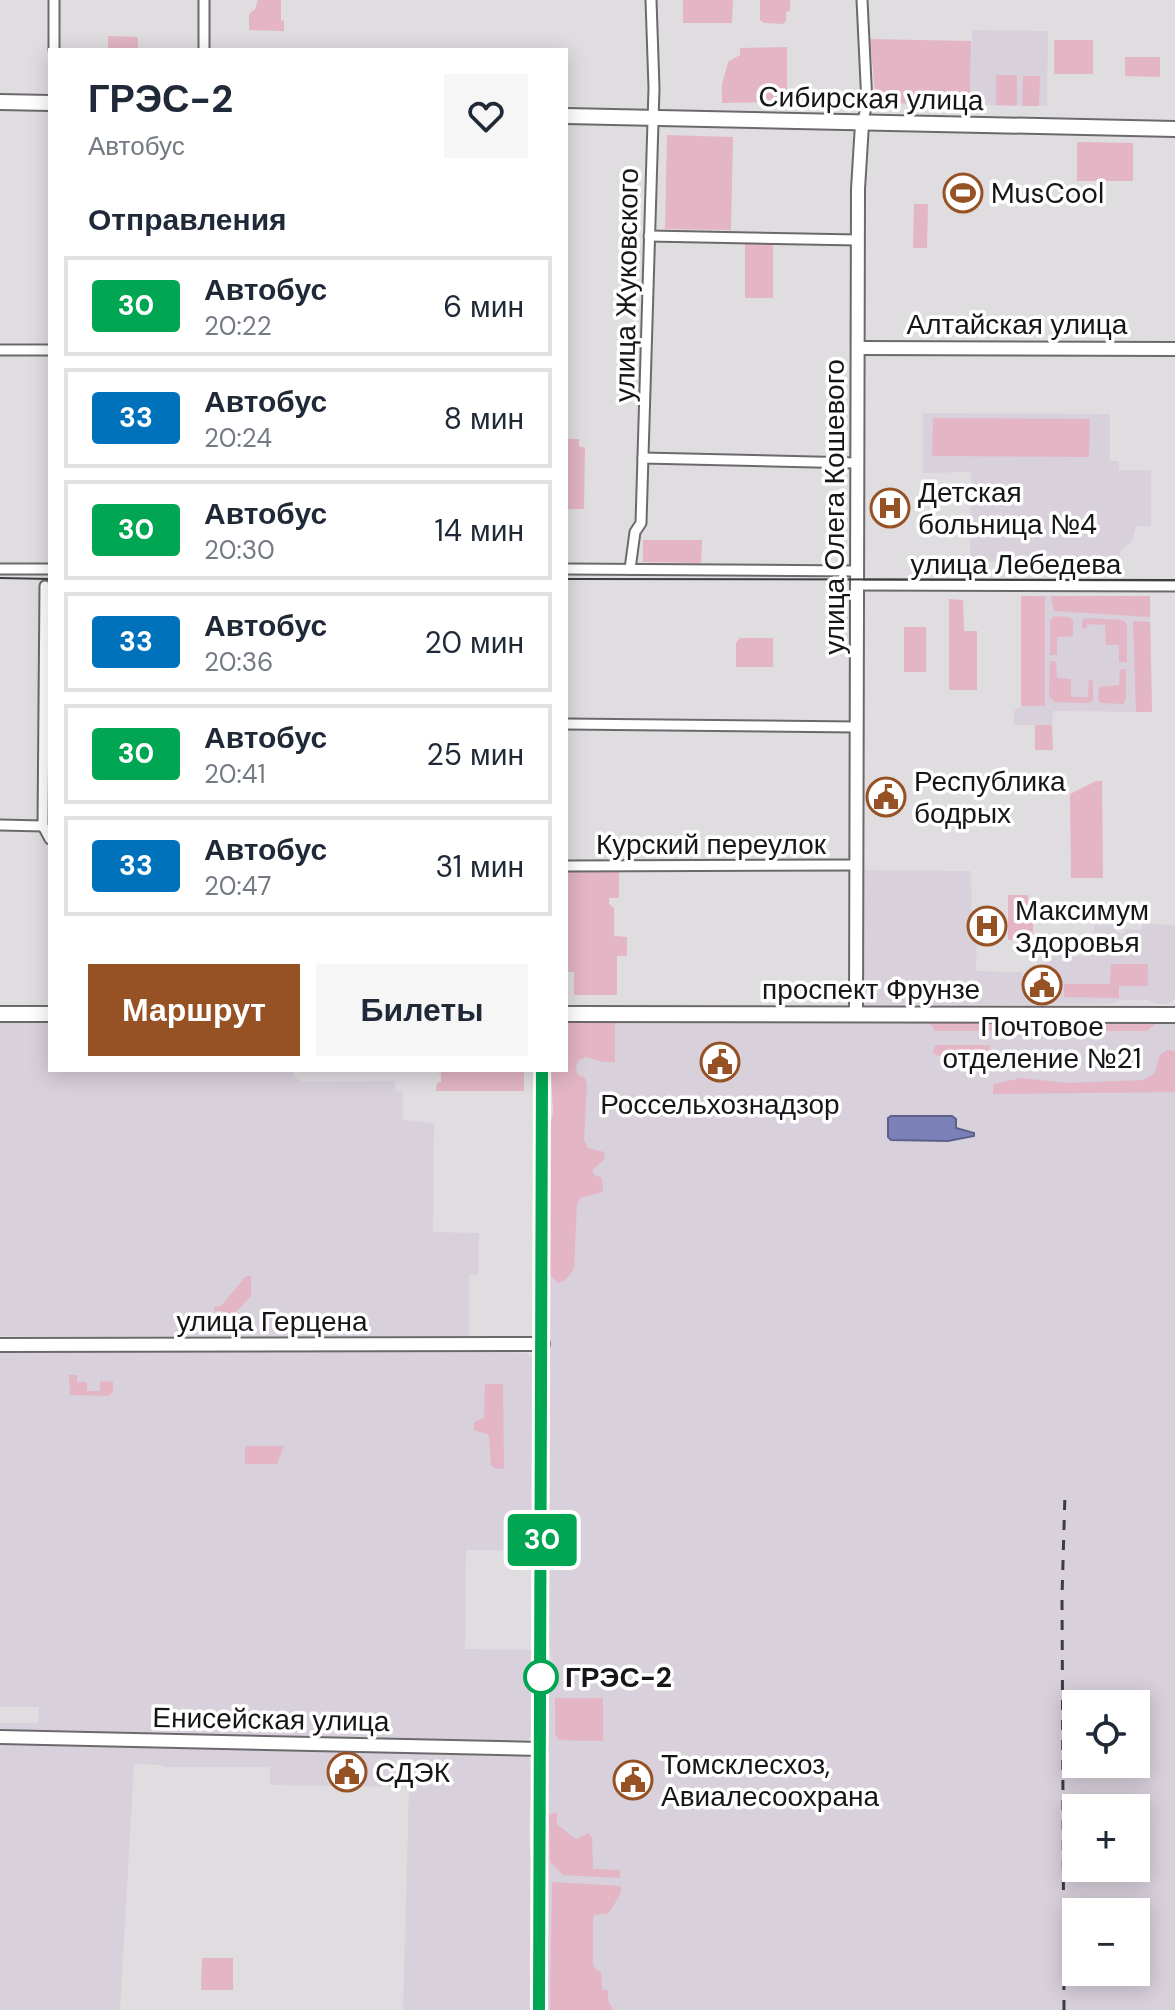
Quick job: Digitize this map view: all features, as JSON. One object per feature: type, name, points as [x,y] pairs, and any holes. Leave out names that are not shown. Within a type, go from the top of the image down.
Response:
[{"type":"main road","points":[[0,102],[48,103]]},
{"type":"main road","name":"Сибирская улица","points":[[568,116],[1175,129]]},
{"type":"main road","points":[[0,1014],[48,1014]]},
{"type":"main road","name":"проспект Фрунзе","points":[[568,1014],[1175,1015]]},
{"type":"street","points":[[54,0],[54,48]]},
{"type":"street","points":[[204,0],[204,48]]},
{"type":"street","name":"улица Жуковского","points":[[630,569],[635,532],[641,523],[653,118],[651,0]]},
{"type":"street","name":"улица Олега Кошевого","points":[[856,1014],[858,240],[862,124],[867,104],[862,0]]},
{"type":"street","points":[[649,236],[858,240]]},
{"type":"street","name":"Алтайская улица","points":[[858,348],[1175,349]]},
{"type":"street","points":[[0,350],[48,350]]},
{"type":"street","points":[[643,458],[857,463]]},
{"type":"street","points":[[0,569],[48,569]]},
{"type":"street","points":[[568,569],[857,571]]},
{"type":"street","name":"улица Лебедева","points":[[857,585],[1175,586]]},
{"type":"street","points":[[45,586],[48,723],[43,826],[48,835]]},
{"type":"street","points":[[568,724],[857,727]]},
{"type":"street","points":[[0,825],[43,826]]},
{"type":"street","name":"Курский переулок","points":[[568,866],[856,865]]},
{"type":"street","points":[[539,2010],[542,1072]]},
{"type":"street","name":"улица Герцена","points":[[0,1345],[543,1344]]},
{"type":"street","name":"Енисейская улица","points":[[0,1737],[541,1749]]},
{"type":"shaded area","points":[[258,0],[281,0],[284,31],[249,30],[249,14]]},
{"type":"shaded area","points":[[683,0],[733,0],[732,23],[683,23]]},
{"type":"shaded area","points":[[760,0],[790,0],[786,21],[783,24],[760,20]]},
{"type":"shaded area","points":[[972,30],[1048,31],[1047,106],[970,105]]},
{"type":"shaded area","points":[[108,36],[138,37],[138,48],[108,48]]},
{"type":"shaded area","points":[[870,39],[971,41],[970,105],[876,103]]},
{"type":"shaded area","points":[[1054,40],[1093,40],[1093,74],[1054,74]]},
{"type":"shaded area","points":[[787,47],[787,102],[722,103],[722,85],[728,62],[740,55],[740,48]]},
{"type":"shaded area","points":[[1125,57],[1160,57],[1160,77],[1125,76]]},
{"type":"shaded area","points":[[996,75],[1017,75],[1017,106],[996,105]]},
{"type":"shaded area","points":[[1023,76],[1040,76],[1039,106],[1022,106]]},
{"type":"shaded area","points":[[667,135],[733,137],[731,230],[665,229]]},
{"type":"shaded area","points":[[1077,142],[1133,143],[1133,181],[1077,181]]},
{"type":"shaded area","points":[[914,204],[928,204],[927,248],[913,248]]},
{"type":"shaded area","points":[[745,242],[773,243],[773,298],[745,298]]},
{"type":"shaded area","points":[[923,413],[1110,414],[1110,461],[1119,461],[1119,470],[1151,470],[1151,526],[1136,526],[1132,541],[1120,551],[1119,565],[970,561],[971,472],[923,473]]},
{"type":"shaded area","points":[[933,418],[1090,419],[1089,457],[932,456]]},
{"type":"shaded area","points":[[568,439],[579,439],[579,446],[585,448],[584,509],[568,509]]},
{"type":"shaded area","points":[[643,540],[702,540],[701,563],[643,562]]},
{"type":"shaded area","points":[[1021,596],[1150,596],[1152,712],[1053,711],[1052,725],[1014,725],[1014,711],[1021,706]]},
{"type":"shaded area","points":[[1021,596],[1045,596],[1045,706],[1021,706]]},
{"type":"shaded area","points":[[1051,596],[1150,596],[1150,617],[1054,611]]},
{"type":"shaded area","points":[[949,599],[963,600],[964,631],[977,631],[977,690],[949,690]]},
{"type":"shaded area","points":[[1054,616],[1073,620],[1073,636],[1057,637],[1057,655],[1050,655],[1050,621]]},
{"type":"shaded area","points":[[1085,618],[1123,620],[1127,625],[1127,662],[1119,662],[1119,645],[1106,645],[1105,625],[1087,624],[1087,628],[1082,628]]},
{"type":"shaded area","points":[[1133,621],[1150,622],[1152,712],[1136,712]]},
{"type":"shaded area","points":[[904,627],[926,627],[926,672],[904,672]]},
{"type":"shaded area","points":[[740,638],[773,638],[773,667],[736,667],[736,643]]},
{"type":"shaded area","points":[[1050,661],[1056,661],[1057,678],[1071,679],[1071,697],[1088,697],[1089,679],[1093,681],[1093,700],[1089,703],[1054,702],[1049,696]]},
{"type":"shaded area","points":[[1120,669],[1126,669],[1126,699],[1123,704],[1101,703],[1098,700],[1099,687],[1119,685]]},
{"type":"shaded area","points":[[1035,725],[1052,725],[1053,750],[1035,750]]},
{"type":"shaded area","points":[[1102,781],[1103,878],[1071,878],[1070,794]]},
{"type":"shaded area","points":[[619,869],[619,898],[609,898],[609,904],[614,908],[614,936],[627,937],[627,956],[617,956],[617,995],[574,995],[574,972],[568,972],[568,872]]},
{"type":"shaded area","points":[[861,870],[971,871],[972,939],[977,940],[976,971],[1022,972],[1022,990],[1054,990],[1054,974],[1045,974],[1046,948],[1070,948],[1070,957],[1094,955],[1094,925],[1116,925],[1116,932],[1124,933],[1125,929],[1141,930],[1142,924],[1175,925],[1175,999],[1168,1004],[1119,1000],[1111,1004],[862,1004]]},
{"type":"shaded area","points":[[1008,895],[1028,895],[1028,907],[1037,907],[1033,911],[1033,935],[1029,939],[1008,940]]},
{"type":"shaded area","points":[[1111,964],[1148,964],[1148,986],[1119,986],[1119,998],[1064,997],[1064,984],[1110,984]]},
{"type":"shaded area","points":[[0,1021],[48,1021],[48,1072],[294,1072],[294,1077],[303,1082],[395,1081],[395,1091],[403,1092],[403,1120],[434,1123],[433,1232],[479,1233],[478,1275],[469,1275],[469,1336],[0,1336]]},
{"type":"shaded area","points":[[1158,1022],[1147,1031],[1081,1031],[1081,1023]]},
{"type":"shaded area","points":[[1175,1022],[1175,2010],[546,2010],[548,1699],[552,1688],[549,1645],[549,1132],[553,1112],[551,1072],[568,1072],[568,1023],[1034,1023],[1043,1026]]},
{"type":"shaded area","points":[[568,1023],[615,1023],[615,1062],[586,1057],[579,1060],[576,1066],[577,1074],[585,1078],[587,1085],[584,1140],[588,1148],[604,1152],[605,1159],[593,1169],[593,1174],[602,1178],[603,1192],[581,1198],[577,1204],[574,1268],[567,1278],[557,1283],[550,1274],[549,1132],[553,1112],[551,1072],[568,1072]]},
{"type":"shaded area","points":[[930,1023],[1034,1023],[1043,1026],[1043,1031],[935,1031]]},
{"type":"shaded area","points":[[935,1045],[990,1045],[990,1053],[982,1056],[938,1056],[933,1053]]},
{"type":"shaded area","points":[[1168,1050],[1175,1051],[1175,1092],[993,1094],[993,1084],[1021,1078],[1067,1083],[1143,1080],[1154,1074],[1160,1055]]},
{"type":"shaded area","points":[[437,1072],[524,1072],[524,1091],[436,1091],[437,1083],[441,1082],[441,1073]]},
{"type":"shaded area","points":[[246,1276],[251,1276],[251,1296],[236,1312],[237,1326],[232,1329],[222,1311],[214,1311],[214,1307],[221,1306]]},
{"type":"shaded area","points":[[329,1347],[461,1349],[526,1353],[534,1358],[534,1550],[466,1550],[465,1649],[534,1650],[533,1732],[529,1739],[520,1742],[0,1734],[0,1723],[38,1723],[39,1707],[0,1707],[0,1352]]},
{"type":"shaded area","points":[[69,1375],[77,1375],[77,1382],[87,1382],[87,1391],[100,1391],[100,1381],[113,1382],[113,1392],[108,1396],[70,1395]]},
{"type":"shaded area","points":[[485,1384],[503,1384],[504,1469],[491,1465],[489,1435],[474,1430],[474,1422],[484,1418]]},
{"type":"shaded area","points":[[245,1446],[284,1446],[277,1464],[245,1464]]},
{"type":"shaded area","points":[[555,1698],[603,1698],[603,1741],[558,1740],[555,1733]]},
{"type":"shaded area","points":[[0,1742],[528,1756],[533,1765],[529,1814],[533,1864],[532,2010],[403,2010],[409,1787],[270,1785],[270,1767],[134,1764],[120,2010],[0,2010]]},
{"type":"shaded area","points":[[557,1812],[557,1825],[574,1838],[589,1833],[592,1838],[593,1869],[620,1870],[620,1878],[563,1875],[550,1862],[549,1815]]},
{"type":"shaded area","points":[[552,1882],[621,1886],[621,1893],[609,1913],[594,1915],[593,1920],[593,1964],[601,1972],[602,1989],[608,1991],[613,2010],[550,2010]]},
{"type":"shaded area","points":[[202,1958],[233,1958],[233,1990],[201,1990]]},
{"type":"water","points":[[952,1116],[956,1119],[956,1128],[974,1133],[974,1136],[948,1141],[891,1140],[888,1137],[888,1118]]},
{"type":"tram line","points":[[0,578],[48,579]]},
{"type":"tram line","points":[[568,579],[1175,580]]},
{"type":"railway","points":[[1064,2010],[1062,1597],[1065,1493]]},
{"type":"bus line","name":"30","points":[[539,2010],[542,1072]]},
{"type":"place","name":"MusCool","points":[[963,193]]},
{"type":"place","name":"Детская больница №4","points":[[890,508]]},
{"type":"place","name":"Республика бодрых","points":[[886,797]]},
{"type":"place","name":"Максимум Здоровья","points":[[987,926]]},
{"type":"place","name":"Почтовое отделение №21","points":[[1042,985]]},
{"type":"place","name":"Россельхознадзор","points":[[720,1062]]},
{"type":"place","name":"ГРЭС-2","points":[[541,1677]]},
{"type":"place","name":"СДЭК","points":[[347,1772]]},
{"type":"place","name":"Томсклесхоз, Авиалесоохрана","points":[[633,1780]]}]
